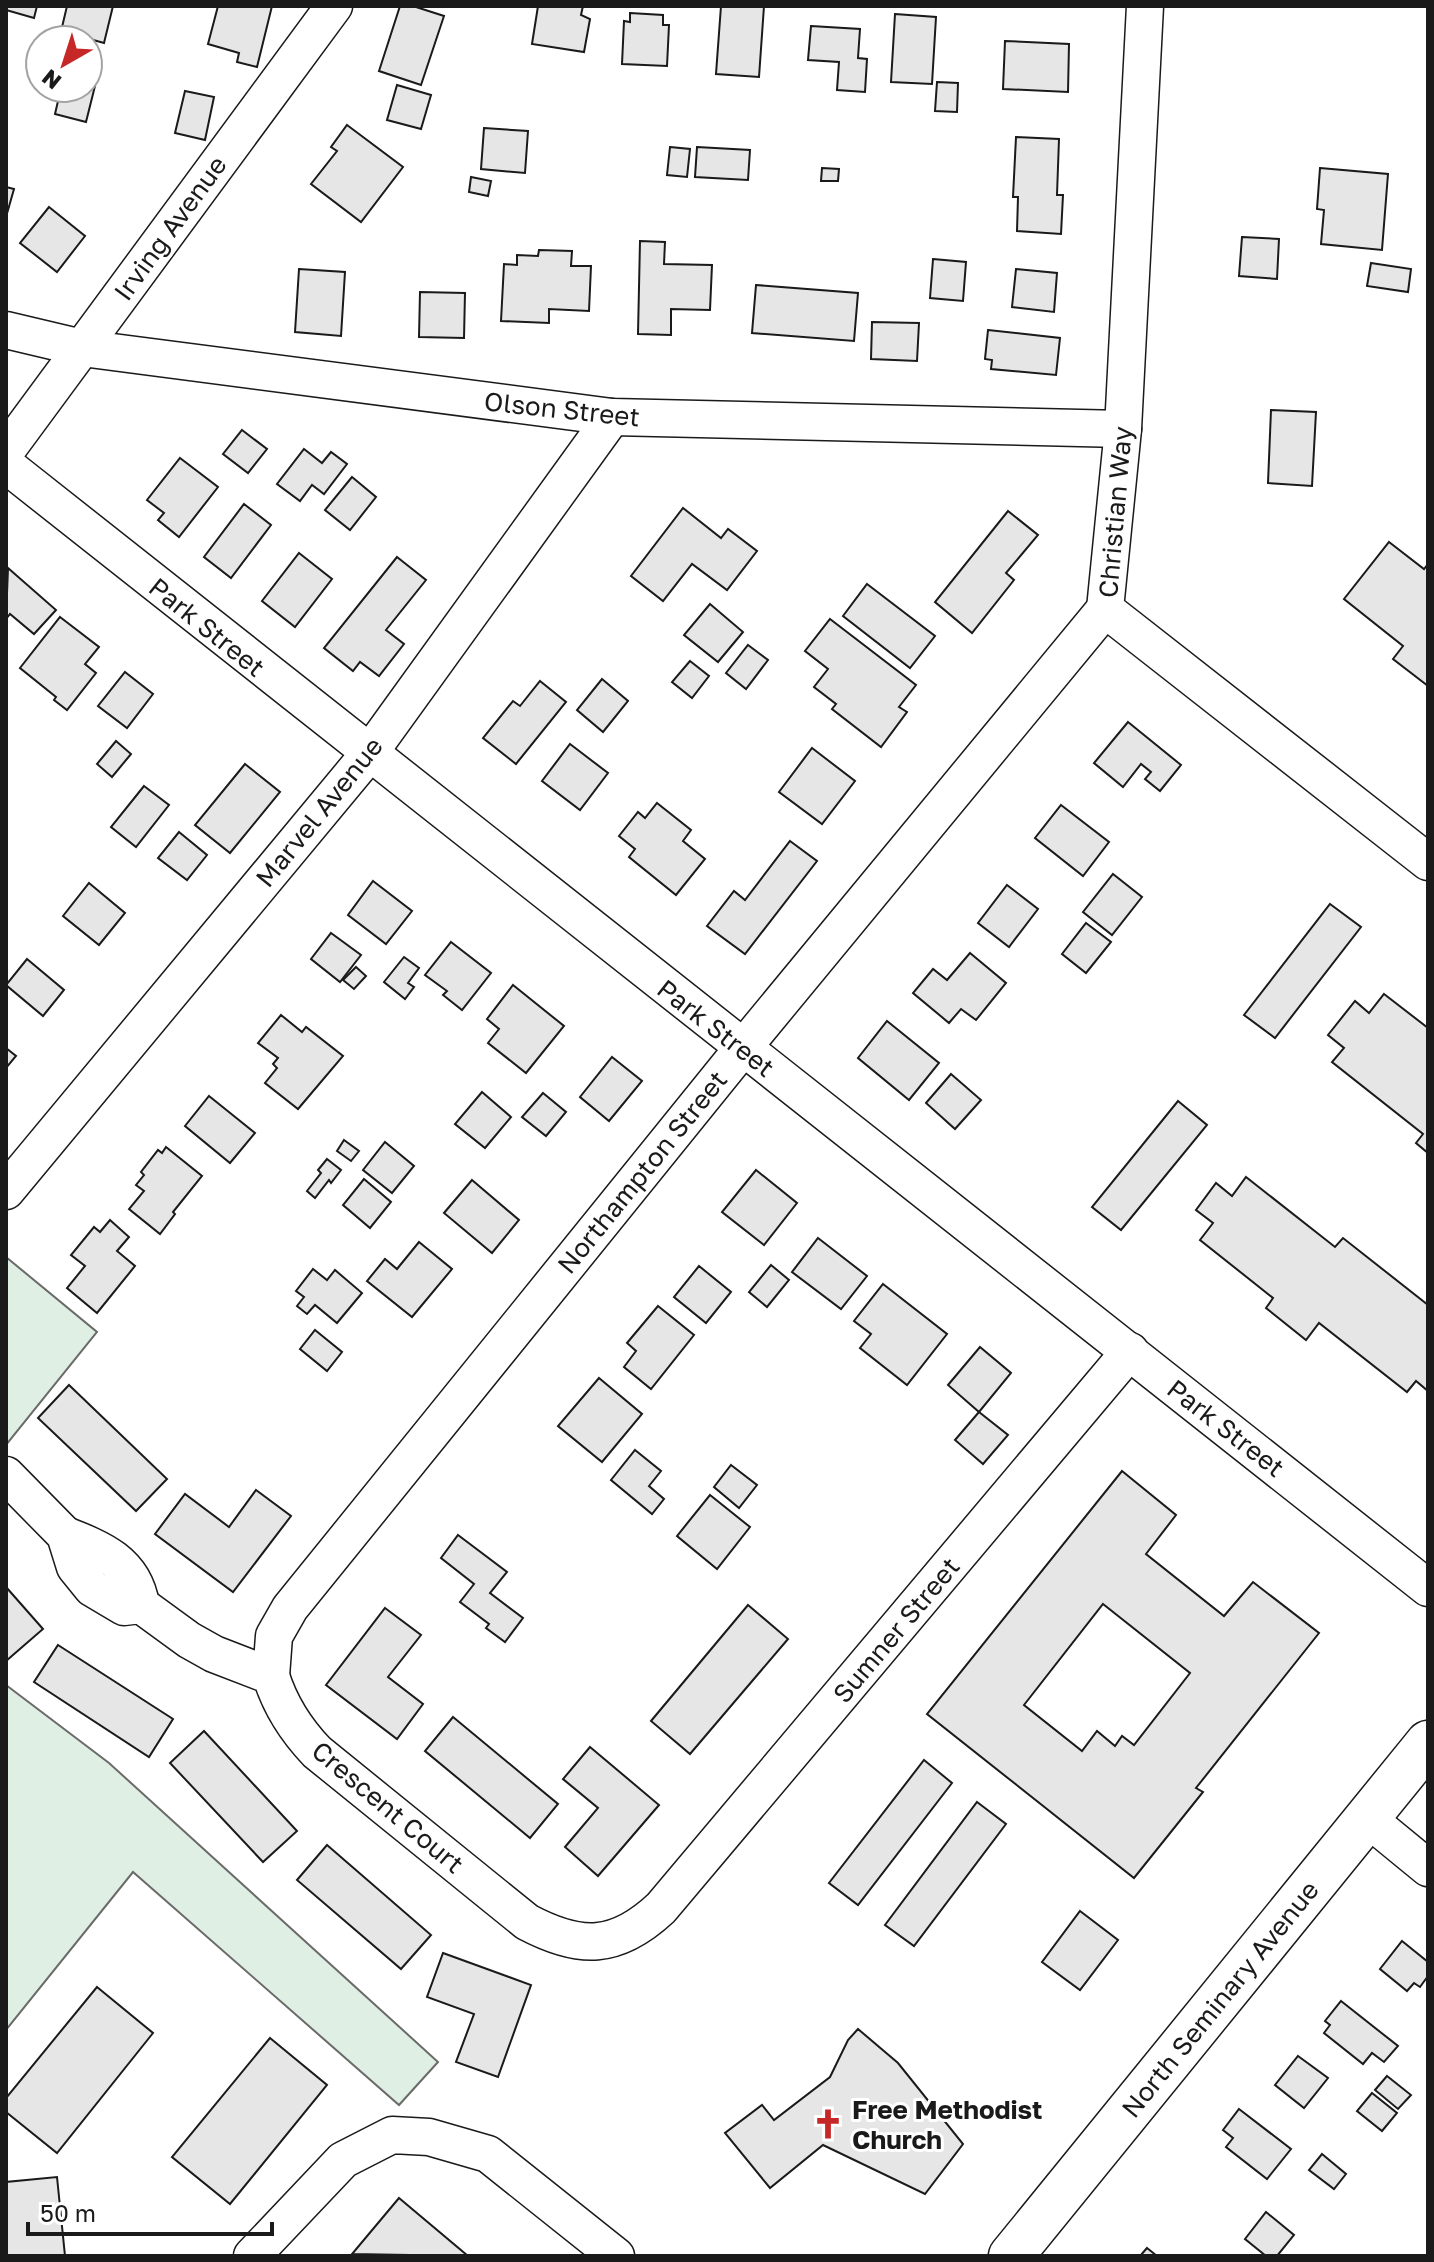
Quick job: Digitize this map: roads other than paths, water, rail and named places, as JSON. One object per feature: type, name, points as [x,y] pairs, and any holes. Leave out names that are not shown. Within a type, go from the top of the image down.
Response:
[{"type":"main road","name":"North Seminary Avenue","points":[[1011,2256],[1428,1743]]},
{"type":"street","name":"Irving Avenue","points":[[6,451],[334,6]]},
{"type":"street","name":"Christian Way","points":[[1145,6],[1123,429],[1105,609],[1428,862]]},
{"type":"street","name":"Olson Street","points":[[6,330],[82,348],[612,417],[1123,429]]},
{"type":"street","name":"Marvel Avenue","points":[[6,1191],[368,755],[612,417]]},
{"type":"street","name":"Park Street","points":[[6,465],[368,755],[1428,1588]]},
{"type":"street","name":"Northampton Street","points":[[271,1676],[274,1636],[290,1608],[742,1049],[1105,609]]},
{"type":"street","name":"Sumner Street","points":[[661,1908],[1130,1351]]},
{"type":"street","points":[[6,1475],[65,1535],[75,1567],[92,1588],[124,1607],[141,1605],[214,1654],[271,1676]]},
{"type":"street","name":"Crescent Court","points":[[271,1676],[298,1730],[317,1752],[527,1922],[564,1939],[590,1942],[630,1933],[661,1908]]},
{"type":"street","points":[[1367,1818],[1428,1868]]},
{"type":"street","points":[[252,2256],[343,2160],[392,2135],[429,2137],[488,2154],[616,2256]]},
{"type":"place","name":"Free Methodist Church","points":[[828,2124]]}]
